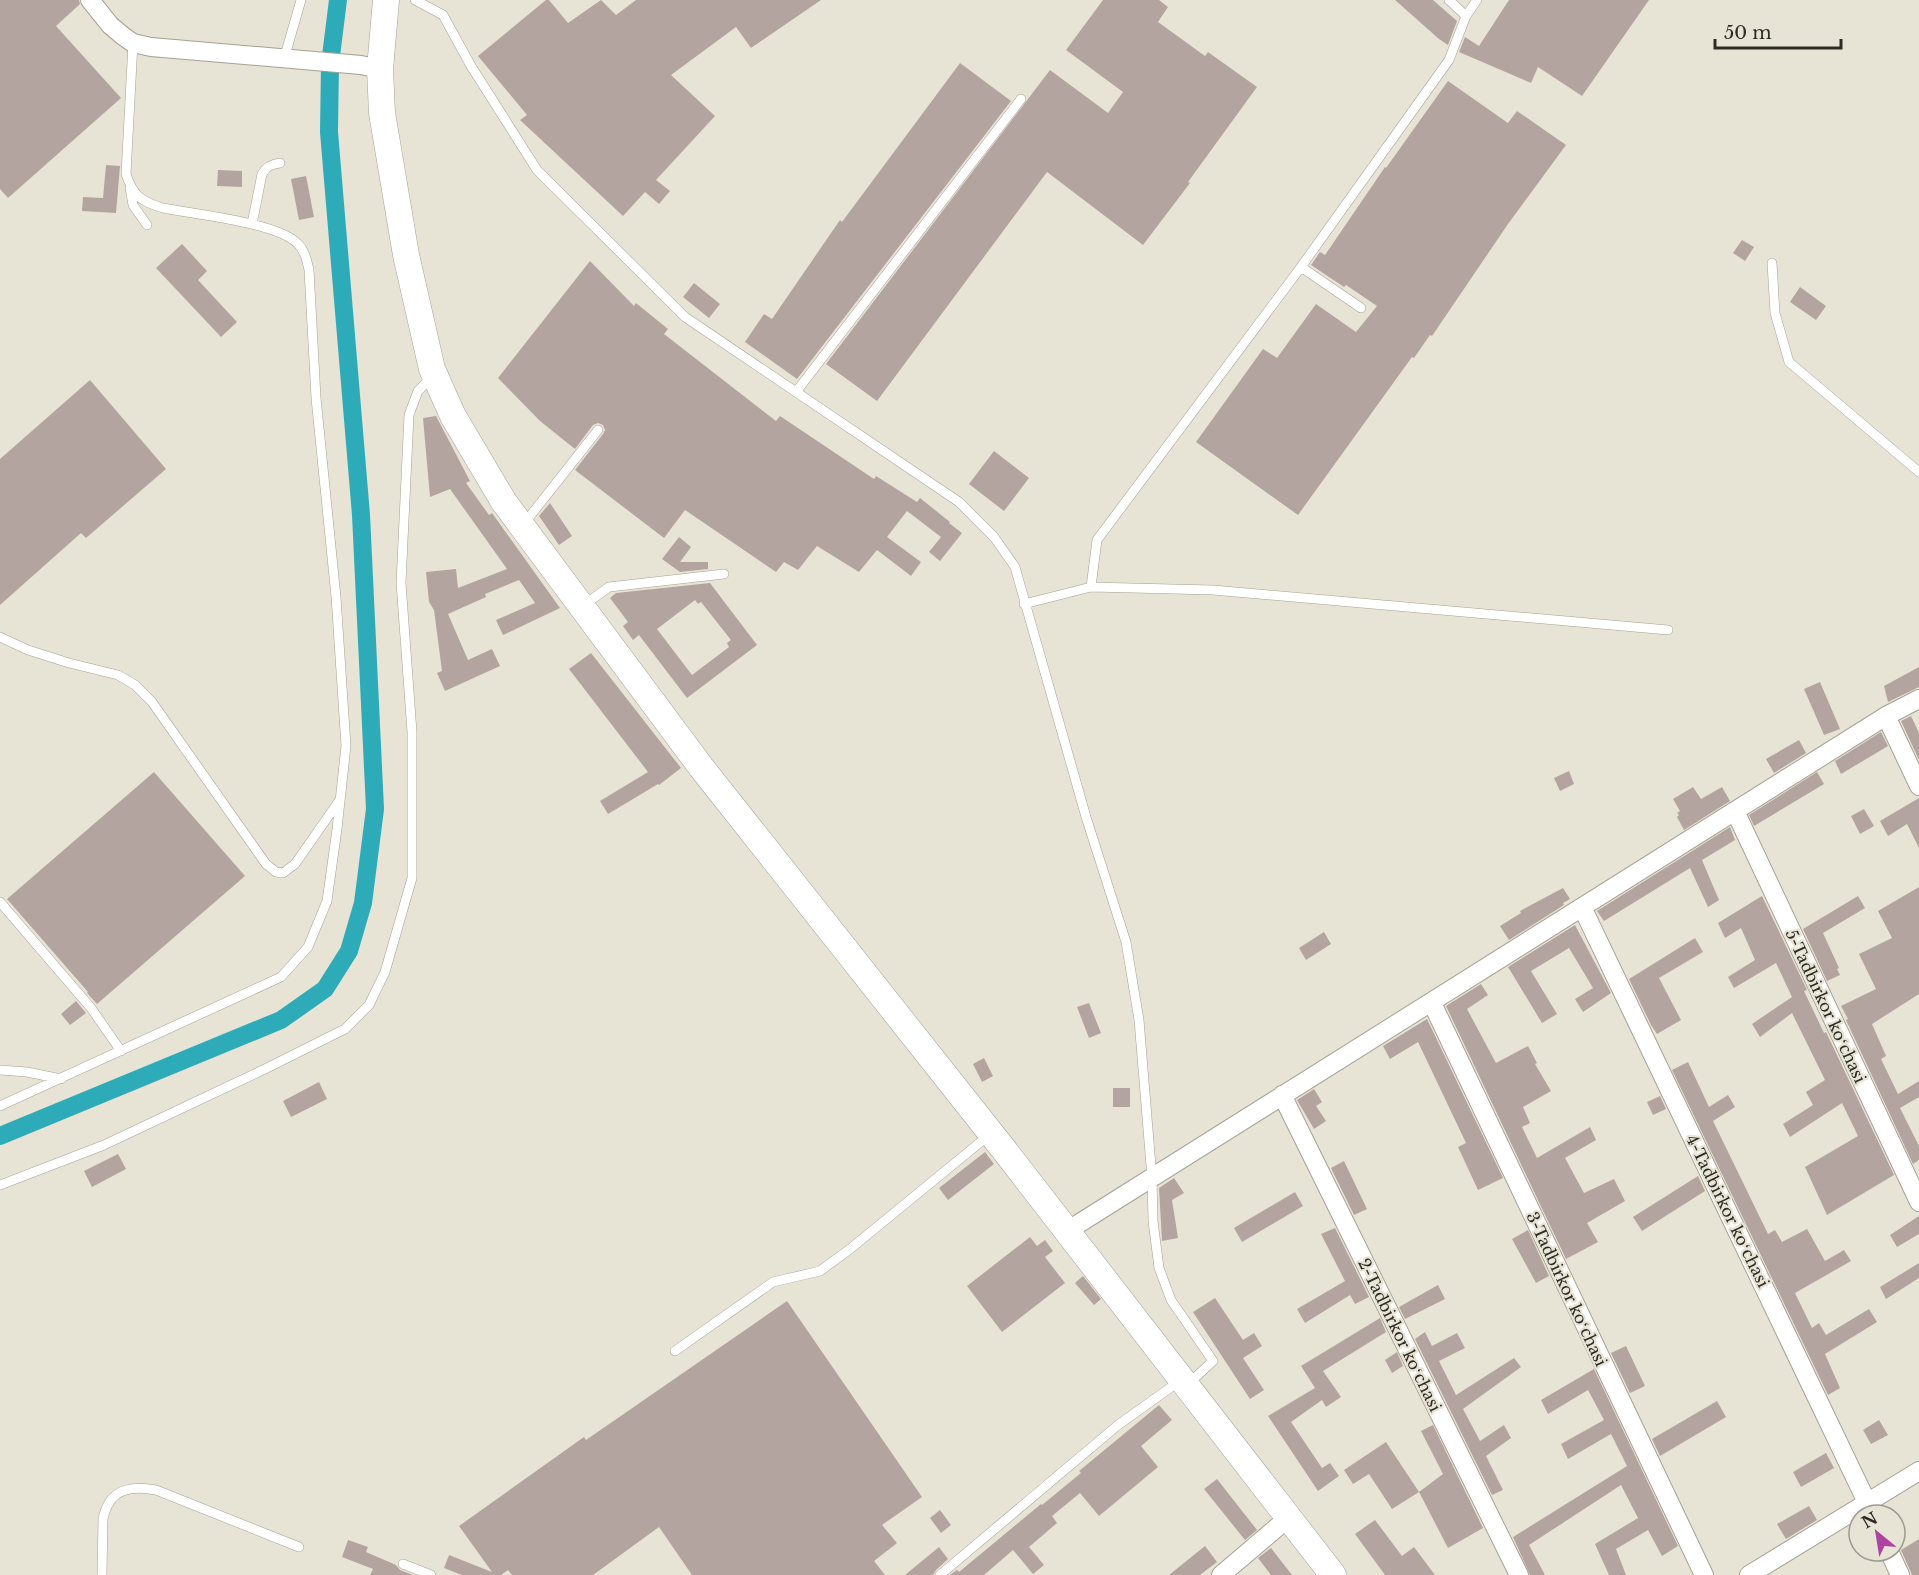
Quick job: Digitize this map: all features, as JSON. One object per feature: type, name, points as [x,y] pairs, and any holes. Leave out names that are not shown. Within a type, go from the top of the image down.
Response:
[{"type":"main road","points":[[386,0],[370,67],[382,113],[406,255],[435,374],[453,416],[504,502],[701,767],[991,1133],[1333,1575]]},
{"type":"street","points":[[90,0],[110,25],[133,43],[151,47],[370,67]]},
{"type":"street","points":[[1067,1231],[1886,716],[1919,699]]},
{"type":"street","points":[[1886,716],[1919,786]]},
{"type":"street","name":"5-Tadbirkor koʻchasi","points":[[1735,811],[1919,1202]]},
{"type":"street","name":"4-Tadbirkor koʻchasi","points":[[1582,908],[1867,1503]]},
{"type":"street","name":"3-Tadbirkor koʻchasi","points":[[1432,1003],[1704,1575]]},
{"type":"street","name":"2-Tadbirkor koʻchasi","points":[[1282,1095],[1519,1575]]},
{"type":"street","points":[[1878,1503],[1919,1471]]},
{"type":"street","points":[[1221,1575],[1288,1518]]},
{"type":"street","points":[[1749,1575],[1847,1522]]},
{"type":"lane","points":[[289,60],[301,0]]},
{"type":"lane","points":[[415,0],[443,15],[471,66],[537,170],[685,316],[959,502],[994,537],[1015,567],[1086,817],[1126,942],[1139,1020],[1152,1178],[1153,1221],[1159,1268],[1171,1300],[1213,1361],[1184,1383],[1118,1425],[940,1575]]},
{"type":"lane","points":[[1449,0],[1466,16]]},
{"type":"lane","points":[[1090,587],[1097,540],[1301,267],[1449,60],[1466,16],[1477,0]]},
{"type":"lane","points":[[133,43],[126,174],[133,205],[147,225]]},
{"type":"lane","points":[[796,392],[1021,99]]},
{"type":"lane","points":[[252,224],[261,174],[265,168],[280,163]]},
{"type":"lane","points":[[0,1106],[281,977],[308,947],[327,901],[346,746],[336,597],[315,398],[309,270],[305,255],[299,245],[287,235],[266,227],[147,203],[138,197],[129,185]]},
{"type":"lane","points":[[1773,263],[1775,313],[1789,362],[1919,472]]},
{"type":"lane","points":[[1301,267],[1361,308]]},
{"type":"lane","points":[[0,1185],[104,1144],[265,1069],[345,1029],[369,1005],[385,972],[412,879],[412,732],[401,583],[409,415],[418,391],[435,374]]},
{"type":"lane","points":[[522,526],[598,430]]},
{"type":"lane","points":[[582,606],[609,587],[724,573]]},
{"type":"lane","points":[[1024,604],[1090,587],[1213,590],[1668,630]]},
{"type":"lane","points":[[0,637],[28,650],[118,675],[135,685],[152,702],[267,864],[276,872],[283,873],[295,864],[340,800]]},
{"type":"lane","points":[[0,902],[91,1008],[121,1051]]},
{"type":"lane","points":[[0,1070],[27,1072],[61,1079]]},
{"type":"lane","points":[[675,1351],[773,1282],[820,1271],[991,1133]]},
{"type":"lane","points":[[102,1575],[105,1510],[109,1501],[128,1488],[140,1487],[156,1490],[299,1547]]},
{"type":"lane","points":[[403,1564],[431,1575]]},
{"type":"building","points":[[0,0],[79,0],[80,4],[56,26],[121,98],[8,198],[0,189]]},
{"type":"building","points":[[546,0],[549,0],[568,23],[601,0],[616,15],[636,0],[821,0],[751,48],[736,27],[671,75],[715,116],[656,180],[670,191],[659,204],[645,192],[623,216],[520,120],[527,115],[478,56]]},
{"type":"building","points":[[1103,0],[1159,0],[1168,7],[1158,22],[1205,56],[1208,52],[1257,87],[1188,182],[1190,183],[1143,245],[1047,172],[877,401],[826,364],[1050,70],[1108,113],[1123,92],[1066,50]]},
{"type":"building","points":[[1395,0],[1433,0],[1457,21],[1448,45],[1439,39]]},
{"type":"building","points":[[1509,0],[1649,0],[1582,96],[1538,67],[1531,83],[1459,52],[1465,37],[1479,46]]},
{"type":"building","points":[[960,63],[1011,101],[797,379],[745,342],[764,314],[772,319],[840,220],[842,222]]},
{"type":"building","points":[[1448,81],[1508,123],[1517,111],[1566,145],[1508,224],[1432,336],[1430,335],[1414,358],[1412,357],[1298,515],[1196,442],[1263,349],[1277,358],[1316,304],[1356,332],[1377,306],[1311,265],[1320,252],[1325,255],[1385,167]]},
{"type":"building","points":[[106,165],[120,166],[116,213],[82,211],[83,197],[103,198]]},
{"type":"building","points":[[218,170],[242,171],[242,187],[217,186]]},
{"type":"building","points":[[306,176],[314,217],[299,220],[291,179]]},
{"type":"building","points":[[1742,240],[1754,247],[1745,261],[1733,253]]},
{"type":"building","points":[[182,244],[207,271],[198,280],[237,322],[221,337],[156,268]]},
{"type":"building","points":[[590,261],[634,306],[636,303],[668,329],[664,334],[776,421],[780,416],[874,479],[876,476],[917,502],[920,498],[950,522],[962,533],[940,561],[929,552],[941,537],[907,511],[887,537],[921,562],[911,576],[877,550],[859,572],[817,546],[798,570],[784,562],[776,572],[685,510],[664,538],[575,470],[603,434],[605,430],[603,425],[598,423],[593,425],[575,449],[540,421],[498,378]]},
{"type":"building","points":[[694,283],[720,304],[709,318],[683,297]]},
{"type":"building","points":[[1800,287],[1826,306],[1816,320],[1790,302]]},
{"type":"building","points":[[90,380],[166,469],[86,538],[81,533],[0,605],[0,459]]},
{"type":"building","points":[[436,416],[470,481],[466,483],[489,515],[492,513],[560,608],[503,635],[496,620],[535,603],[519,580],[485,594],[486,597],[448,614],[468,660],[492,649],[500,666],[445,691],[437,673],[442,671],[434,610],[429,602],[426,572],[456,569],[458,588],[507,569],[450,489],[430,497],[423,418]]},
{"type":"building","points":[[994,451],[1029,478],[1004,511],[969,484]]},
{"type":"building","points":[[550,503],[572,536],[559,545],[539,516]]},
{"type":"building","points":[[679,537],[691,547],[680,562],[708,562],[708,569],[680,572],[662,559]]},
{"type":"building","points":[[710,583],[757,645],[687,698],[639,635],[633,640],[623,626],[628,622],[610,598],[616,593]],"holes":[[[695,600],[698,604],[701,602],[731,640],[727,643],[729,647],[692,675],[657,629]]]},
{"type":"building","points":[[591,653],[681,768],[659,785],[608,814],[600,801],[648,772],[569,669]]},
{"type":"building","points":[[1919,667],[1919,687],[1888,702],[1884,686]]},
{"type":"building","points":[[1820,682],[1840,729],[1824,735],[1804,689]]},
{"type":"building","points":[[1911,716],[1919,733],[1919,760],[1901,721]]},
{"type":"building","points":[[1881,732],[1888,746],[1841,774],[1835,761]]},
{"type":"building","points":[[1799,740],[1806,753],[1774,773],[1766,759]]},
{"type":"building","points":[[1569,771],[1574,784],[1560,791],[1554,778]]},
{"type":"building","points":[[154,772],[245,876],[97,1004],[7,899]]},
{"type":"building","points":[[1817,772],[1824,784],[1754,826],[1749,815]]},
{"type":"building","points":[[1693,787],[1701,799],[1722,787],[1730,801],[1684,830],[1677,817],[1680,811],[1673,799]]},
{"type":"building","points":[[1919,798],[1919,848],[1907,824],[1888,836],[1880,821]]},
{"type":"building","points":[[1864,809],[1874,826],[1860,834],[1851,816]]},
{"type":"building","points":[[1730,827],[1735,840],[1702,860],[1719,900],[1708,907],[1690,868],[1604,921],[1597,911]]},
{"type":"building","points":[[1919,887],[1919,994],[1872,1024],[1886,1056],[1881,1059],[1898,1094],[1919,1081],[1919,1097],[1900,1108],[1919,1146],[1919,1160],[1913,1164],[1841,1006],[1876,989],[1859,954],[1892,938],[1878,911]]},
{"type":"building","points":[[1563,888],[1570,899],[1563,903],[1564,905],[1509,940],[1500,926],[1521,913],[1520,911]]},
{"type":"building","points":[[1762,896],[1807,990],[1804,991],[1894,1175],[1827,1215],[1805,1167],[1858,1136],[1842,1103],[1790,1137],[1783,1124],[1813,1105],[1806,1092],[1825,1080],[1792,1013],[1760,1037],[1752,1024],[1792,997],[1776,963],[1734,988],[1728,977],[1755,960],[1741,928],[1725,938],[1718,923]]},
{"type":"building","points":[[1858,896],[1865,908],[1823,933],[1840,975],[1827,981],[1803,929]]},
{"type":"building","points":[[1575,925],[1611,993],[1583,1012],[1575,999],[1593,988],[1569,948],[1531,971],[1557,1014],[1542,1023],[1508,967]]},
{"type":"building","points":[[1324,932],[1331,944],[1306,960],[1299,948]]},
{"type":"building","points":[[1695,938],[1703,952],[1659,978],[1681,1020],[1657,1034],[1629,979]]},
{"type":"building","points":[[1481,984],[1488,995],[1467,1009],[1496,1063],[1528,1046],[1537,1063],[1535,1064],[1551,1091],[1523,1107],[1530,1123],[1522,1127],[1537,1158],[1590,1127],[1596,1140],[1565,1158],[1584,1193],[1614,1179],[1625,1201],[1587,1223],[1598,1242],[1566,1259],[1446,1006]]},
{"type":"building","points":[[76,1001],[86,1013],[70,1025],[61,1014]]},
{"type":"building","points":[[1089,1003],[1101,1033],[1089,1038],[1077,1007]]},
{"type":"building","points":[[1427,1019],[1503,1178],[1478,1190],[1458,1147],[1466,1143],[1418,1042],[1390,1059],[1383,1046]]},
{"type":"building","points":[[984,1058],[993,1076],[982,1082],[973,1064]]},
{"type":"building","points":[[1688,1062],[1709,1107],[1728,1095],[1735,1107],[1713,1121],[1768,1234],[1775,1230],[1782,1242],[1807,1229],[1825,1261],[1844,1250],[1851,1261],[1795,1293],[1812,1328],[1819,1323],[1826,1335],[1869,1309],[1877,1322],[1825,1354],[1840,1388],[1828,1395],[1672,1070]]},
{"type":"building","points":[[319,1082],[327,1099],[291,1117],[283,1101]]},
{"type":"building","points":[[1113,1088],[1130,1088],[1130,1107],[1113,1107]]},
{"type":"building","points":[[1314,1089],[1322,1102],[1316,1106],[1326,1121],[1314,1129],[1297,1100]]},
{"type":"building","points":[[1660,1096],[1666,1109],[1653,1115],[1647,1102]]},
{"type":"building","points":[[985,1152],[994,1164],[948,1200],[939,1188]]},
{"type":"building","points":[[118,1154],[126,1169],[92,1187],[84,1171]]},
{"type":"building","points":[[1344,1161],[1367,1209],[1354,1215],[1331,1168]]},
{"type":"building","points":[[1698,1176],[1705,1191],[1642,1231],[1633,1217]]},
{"type":"building","points":[[1174,1178],[1184,1193],[1172,1200],[1178,1238],[1162,1241],[1159,1188]]},
{"type":"building","points":[[1295,1192],[1303,1206],[1242,1242],[1234,1228]]},
{"type":"building","points":[[1919,1216],[1919,1234],[1897,1247],[1890,1235]]},
{"type":"building","points":[[1335,1228],[1369,1297],[1355,1304],[1350,1295],[1305,1323],[1297,1309],[1345,1281],[1321,1234]]},
{"type":"building","points":[[1528,1230],[1549,1276],[1536,1283],[1512,1239]]},
{"type":"building","points":[[1030,1237],[1037,1246],[1045,1240],[1053,1251],[1045,1257],[1065,1283],[1002,1332],[967,1286]]},
{"type":"building","points":[[1919,1263],[1919,1278],[1886,1299],[1880,1287]]},
{"type":"building","points":[[1083,1276],[1101,1299],[1094,1305],[1075,1283]]},
{"type":"building","points":[[1438,1285],[1445,1299],[1405,1319],[1399,1307]]},
{"type":"building","points":[[1215,1298],[1243,1340],[1254,1333],[1262,1346],[1243,1358],[1264,1390],[1250,1399],[1193,1312]]},
{"type":"building","points":[[787,1301],[922,1497],[882,1525],[897,1543],[874,1561],[885,1575],[692,1575],[659,1527],[593,1575],[512,1575],[508,1570],[501,1575],[462,1575],[444,1568],[449,1555],[492,1572],[459,1526],[584,1437],[586,1440]]},
{"type":"building","points":[[1380,1318],[1386,1332],[1323,1371],[1341,1397],[1326,1407],[1322,1400],[1291,1422],[1322,1468],[1330,1463],[1339,1476],[1318,1491],[1268,1416],[1315,1388],[1301,1366]]},
{"type":"building","points":[[1425,1332],[1432,1346],[1457,1333],[1465,1348],[1439,1361],[1456,1395],[1514,1358],[1521,1367],[1463,1409],[1480,1441],[1504,1425],[1511,1438],[1486,1456],[1503,1490],[1492,1495],[1415,1339]]},
{"type":"building","points":[[1626,1346],[1645,1386],[1630,1393],[1611,1353]]},
{"type":"building","points":[[1397,1352],[1403,1366],[1392,1373],[1385,1360]]},
{"type":"building","points":[[1594,1369],[1678,1546],[1662,1556],[1648,1530],[1616,1549],[1626,1575],[1609,1575],[1595,1544],[1638,1518],[1621,1485],[1529,1545],[1545,1575],[1530,1575],[1513,1537],[1627,1466],[1611,1434],[1568,1459],[1561,1444],[1604,1420],[1588,1390],[1548,1414],[1541,1400]]},
{"type":"building","points":[[1717,1401],[1726,1417],[1660,1456],[1652,1439]]},
{"type":"building","points":[[1159,1405],[1172,1420],[1141,1446],[1158,1467],[1099,1516],[1080,1493],[1052,1516],[1057,1523],[1029,1547],[1044,1565],[1033,1574],[1013,1550],[984,1575],[950,1575],[957,1570],[959,1572],[1042,1505],[1081,1473],[1079,1471]]},
{"type":"building","points":[[1879,1420],[1888,1435],[1871,1444],[1863,1430]]},
{"type":"building","points":[[1433,1425],[1483,1528],[1448,1548],[1419,1492],[1443,1474],[1421,1431]]},
{"type":"building","points":[[1386,1442],[1419,1492],[1392,1509],[1369,1474],[1353,1484],[1344,1470]]},
{"type":"building","points":[[1826,1453],[1834,1468],[1801,1487],[1793,1472]]},
{"type":"building","points":[[1217,1479],[1257,1530],[1245,1540],[1204,1489]]},
{"type":"building","points":[[1809,1506],[1817,1520],[1786,1539],[1777,1524]]},
{"type":"building","points":[[940,1510],[951,1525],[941,1533],[930,1518]]},
{"type":"building","points":[[1375,1520],[1402,1556],[1414,1547],[1435,1575],[1385,1575],[1355,1534]]},
{"type":"building","points":[[1919,1539],[1919,1575],[1912,1575],[1907,1563],[1907,1546]]},
{"type":"building","points":[[348,1540],[368,1547],[366,1552],[413,1575],[370,1575],[373,1569],[342,1557]]},
{"type":"building","points":[[1205,1546],[1217,1562],[1200,1575],[1169,1575]]},
{"type":"building","points":[[939,1547],[948,1559],[933,1575],[905,1575]]},
{"type":"building","points":[[1271,1548],[1292,1575],[1271,1575],[1258,1558]]},
{"type":"waterway","points":[[0,1136],[281,1020],[325,989],[349,951],[363,903],[375,809],[361,515],[329,132],[330,64],[338,0]]}]
